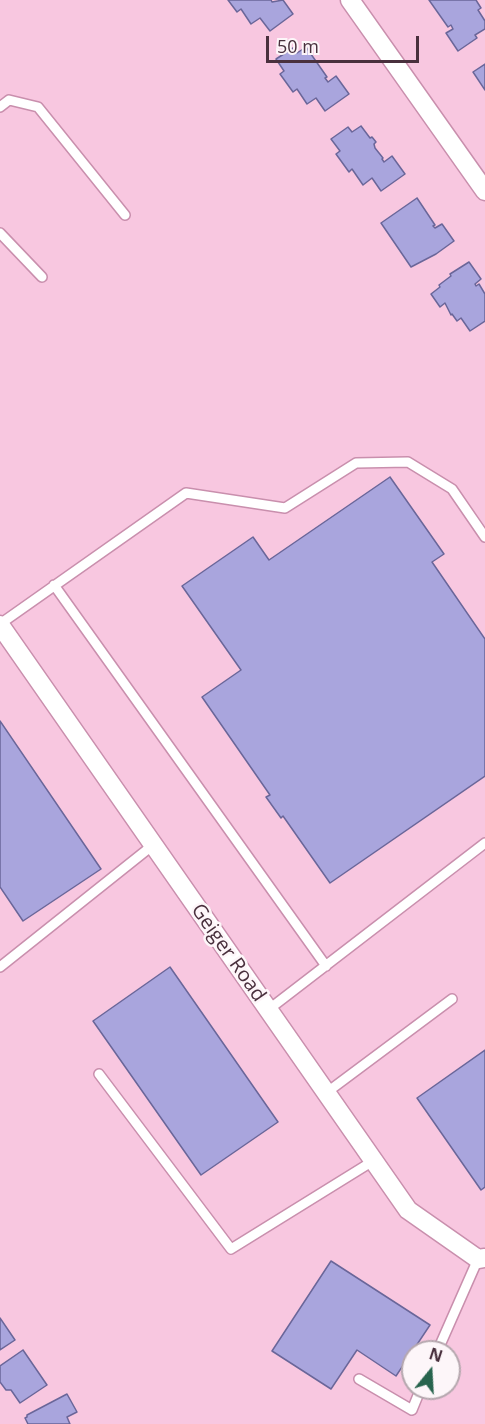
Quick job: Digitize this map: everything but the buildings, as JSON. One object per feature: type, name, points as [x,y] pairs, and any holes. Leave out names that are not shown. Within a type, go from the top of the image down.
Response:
[{"type":"street","points":[[350,0],[485,191]]},
{"type":"street","name":"Geiger Road","points":[[0,624],[408,1210],[482,1258]]},
{"type":"lane","points":[[0,107],[9,100],[38,107],[125,215]]},
{"type":"lane","points":[[0,233],[42,277]]},
{"type":"lane","points":[[0,624],[186,493],[285,508],[356,463],[408,462],[452,489],[485,537]]},
{"type":"lane","points":[[54,585],[326,966]]},
{"type":"lane","points":[[268,1010],[485,843]]},
{"type":"lane","points":[[0,967],[153,844]]},
{"type":"lane","points":[[326,1093],[452,999]]},
{"type":"lane","points":[[99,1074],[231,1249],[373,1161]]},
{"type":"lane","points":[[443,1340],[482,1258]]},
{"type":"lane","points":[[359,1379],[412,1410],[416,1400]]}]
